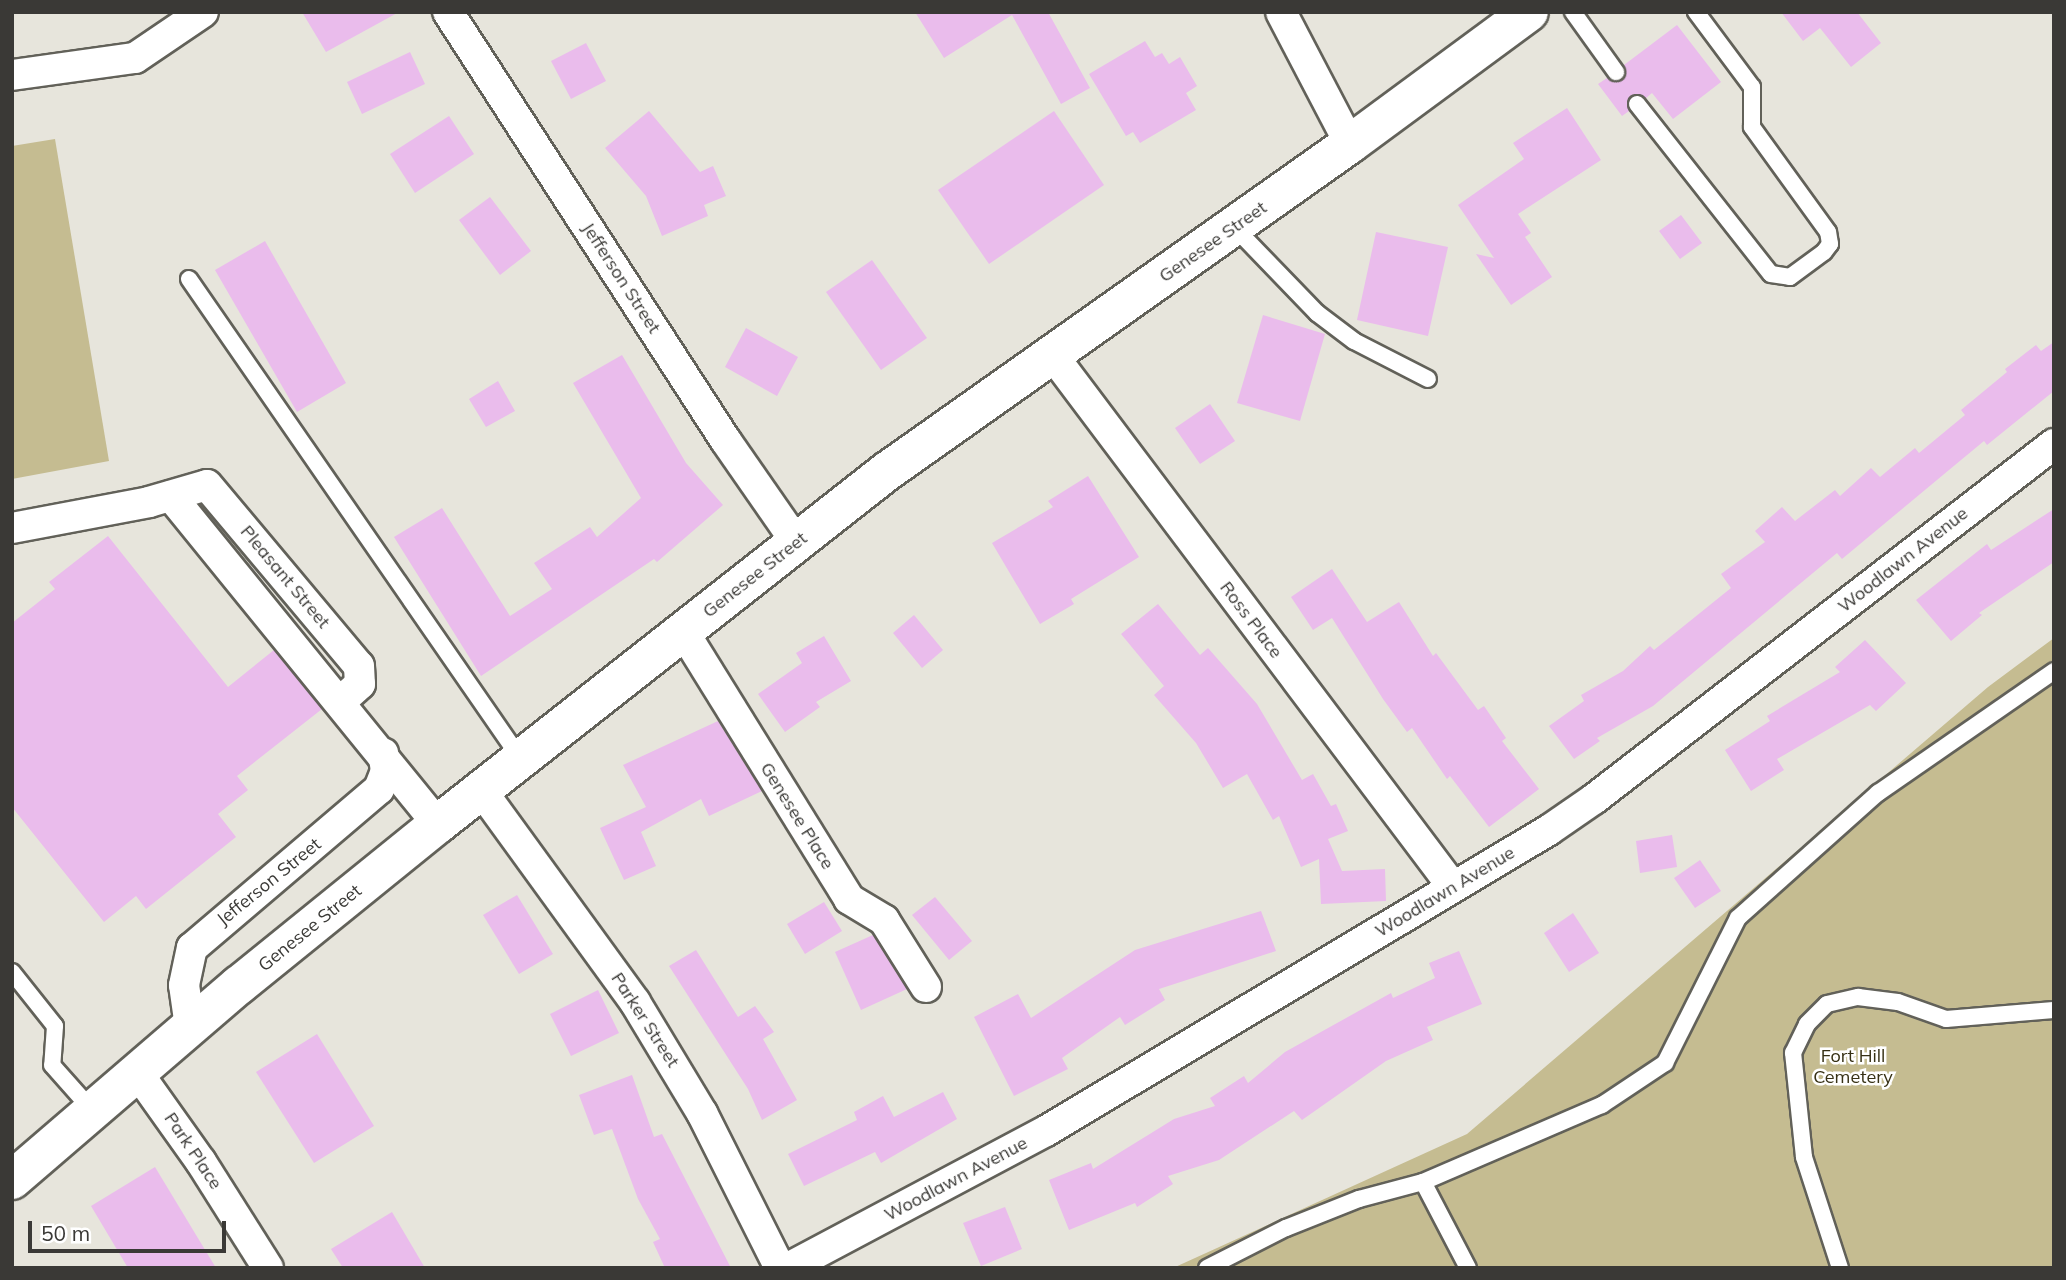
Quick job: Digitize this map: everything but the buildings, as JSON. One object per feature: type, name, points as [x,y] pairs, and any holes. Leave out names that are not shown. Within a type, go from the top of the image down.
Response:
[{"type":"main road","name":"Genesee Street","points":[[12,1180],[136,1072],[438,824],[797,543],[1051,353],[1234,227],[1529,12]]},
{"type":"street","points":[[12,75],[135,58],[203,12]]},
{"type":"street","name":"Jefferson Street","points":[[448,12],[726,441],[797,543]]},
{"type":"street","points":[[1281,12],[1350,144]]},
{"type":"street","name":"Ross Place","points":[[1051,353],[1453,887]]},
{"type":"street","name":"Woodlawn Avenue","points":[[788,1268],[1046,1131],[1453,887],[1594,799],[2054,444]]},
{"type":"street","name":"Pleasant Street","points":[[12,528],[171,496],[342,700],[438,824]]},
{"type":"street","name":"Genesee Place","points":[[683,631],[849,899],[884,920],[926,986]]},
{"type":"street","name":"Jefferson Street","points":[[190,1027],[184,985],[192,948],[379,789],[386,771],[383,753]]},
{"type":"street","name":"Parker Street","points":[[481,790],[650,1025],[702,1113],[780,1268]]},
{"type":"street","name":"Park Place","points":[[136,1072],[201,1162],[268,1268]]},
{"type":"lane","points":[[1573,12],[1616,72]]},
{"type":"lane","points":[[1637,104],[1771,274],[1790,277],[1824,252],[1830,244],[1828,232],[1752,127],[1752,87],[1696,12]]},
{"type":"lane","points":[[1234,227],[1326,320],[1354,341],[1428,379]]},
{"type":"lane","points":[[189,279],[520,758]]},
{"type":"lane","points":[[1207,1268],[1322,1213],[1423,1182],[1602,1105],[1665,1063],[1738,918],[1878,793],[2054,671]]},
{"type":"lane","points":[[12,972],[55,1026],[52,1065],[92,1110]]},
{"type":"lane","points":[[1840,1268],[1804,1157],[1793,1053],[1807,1024],[1827,1004],[1858,997],[1898,1002],[1946,1020],[2054,1010]]},
{"type":"lane","points":[[1423,1182],[1468,1268]]},
{"type":"green space","points":[[55,139],[109,461],[12,479],[12,146]]},
{"type":"green space","name":"Fort Hill Cemetery","points":[[2054,638],[2054,1268],[1173,1268],[1467,1134],[1988,687]]}]
